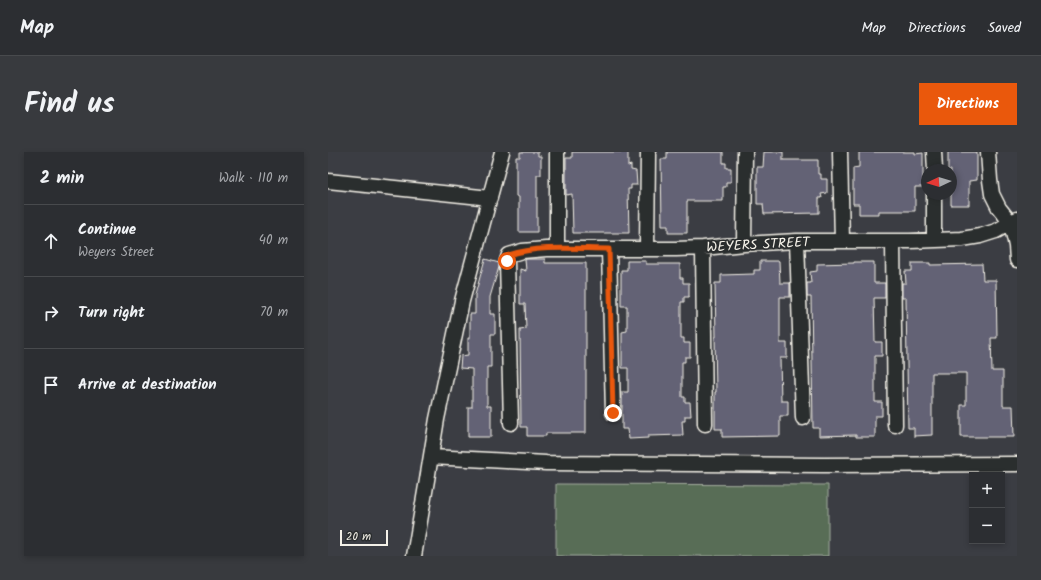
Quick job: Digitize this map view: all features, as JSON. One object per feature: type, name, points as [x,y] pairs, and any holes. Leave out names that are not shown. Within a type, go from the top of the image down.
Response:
[{"type":"street","points":[[414,556],[436,419],[462,301],[502,152]]},
{"type":"street","points":[[557,152],[557,249]]},
{"type":"street","points":[[648,152],[648,249]]},
{"type":"street","points":[[744,244],[745,152]]},
{"type":"street","points":[[840,152],[842,241]]},
{"type":"street","points":[[934,152],[934,164]]},
{"type":"street","points":[[988,152],[992,194],[999,208],[1014,221],[1017,260]]},
{"type":"street","points":[[328,181],[490,198]]},
{"type":"street","points":[[934,200],[934,240]]},
{"type":"street","name":"WEYERS STREET","points":[[511,424],[507,261],[509,255],[522,251],[557,249],[703,248],[797,241],[962,239],[980,236],[996,231],[1014,221]]},
{"type":"street","points":[[797,241],[803,418]]},
{"type":"street","points":[[893,241],[895,425]]},
{"type":"street","points":[[703,248],[705,424]]},
{"type":"street","points":[[609,249],[613,413]]},
{"type":"street","points":[[431,457],[546,463],[824,465],[1017,464]]},
{"type":"green space","points":[[556,484],[828,485],[828,556],[556,556]]},
{"type":"building","points":[[520,152],[538,152],[538,156],[541,156],[541,175],[537,175],[537,232],[519,232],[519,197],[516,196],[516,157],[520,157]]},
{"type":"building","points":[[572,152],[628,152],[628,166],[631,165],[631,170],[636,171],[637,185],[631,185],[631,189],[628,189],[629,233],[573,233],[572,194],[566,195],[566,158],[572,158]]},
{"type":"building","points":[[667,152],[723,152],[723,163],[726,163],[726,168],[731,168],[731,182],[726,182],[726,187],[723,187],[723,201],[687,201],[687,233],[668,233],[668,226],[662,226],[661,159],[667,159]]},
{"type":"building","points":[[764,152],[783,152],[783,160],[818,160],[818,174],[821,174],[821,179],[827,179],[827,193],[821,194],[822,198],[819,198],[819,213],[764,214],[763,204],[757,204],[757,167],[763,167]]},
{"type":"building","points":[[859,152],[923,153],[923,164],[921,164],[921,187],[915,187],[915,211],[879,211],[879,214],[859,214],[859,204],[853,204],[853,168],[859,167]]},
{"type":"building","points":[[948,152],[977,152],[977,180],[969,181],[969,205],[951,205],[951,200],[957,200],[957,164],[948,164]]},
{"type":"building","points":[[485,259],[499,263],[490,297],[490,314],[495,314],[495,334],[491,334],[491,367],[487,367],[487,406],[491,406],[491,437],[468,437],[468,407],[472,407],[472,369],[460,368],[461,356],[468,355],[470,314],[475,314],[475,295]]},
{"type":"building","points":[[525,259],[545,259],[545,263],[586,263],[586,433],[546,433],[546,436],[527,436],[527,427],[521,427],[520,330],[526,329],[525,304],[520,304],[520,269],[526,271]]},
{"type":"building","points":[[627,261],[646,261],[646,264],[680,264],[680,278],[683,278],[683,283],[689,283],[689,297],[684,297],[684,302],[681,302],[681,338],[684,338],[684,343],[690,343],[690,357],[685,357],[685,362],[682,362],[682,397],[685,397],[685,402],[690,402],[691,416],[685,416],[685,421],[682,421],[683,435],[648,436],[648,438],[629,439],[628,429],[622,429],[622,392],[628,392],[628,368],[622,368],[622,332],[627,331],[627,306],[621,306],[621,270],[627,270]]},
{"type":"building","points":[[760,261],[779,261],[780,283],[790,283],[790,297],[780,297],[780,343],[787,343],[787,358],[780,358],[781,401],[788,401],[788,416],[780,416],[780,436],[722,437],[722,429],[715,429],[715,283],[721,283],[721,275],[754,274],[754,270],[760,270]]},
{"type":"building","points":[[874,262],[874,283],[885,283],[885,298],[874,298],[875,342],[882,342],[882,356],[875,356],[875,402],[882,402],[882,416],[875,416],[875,437],[856,437],[856,435],[819,436],[819,428],[813,428],[811,297],[807,297],[807,283],[811,283],[810,272],[817,271],[817,264]]},
{"type":"building","points":[[912,263],[930,263],[930,265],[982,264],[983,280],[996,280],[997,338],[991,338],[992,371],[1003,371],[1003,406],[1013,406],[1014,437],[961,437],[961,405],[966,405],[966,373],[932,373],[932,435],[914,436],[914,428],[908,428],[906,298],[902,298],[902,283],[906,283],[905,271],[912,271]]},
{"type":"route","points":[[507,261],[509,255],[522,251],[609,249],[613,413]]}]
